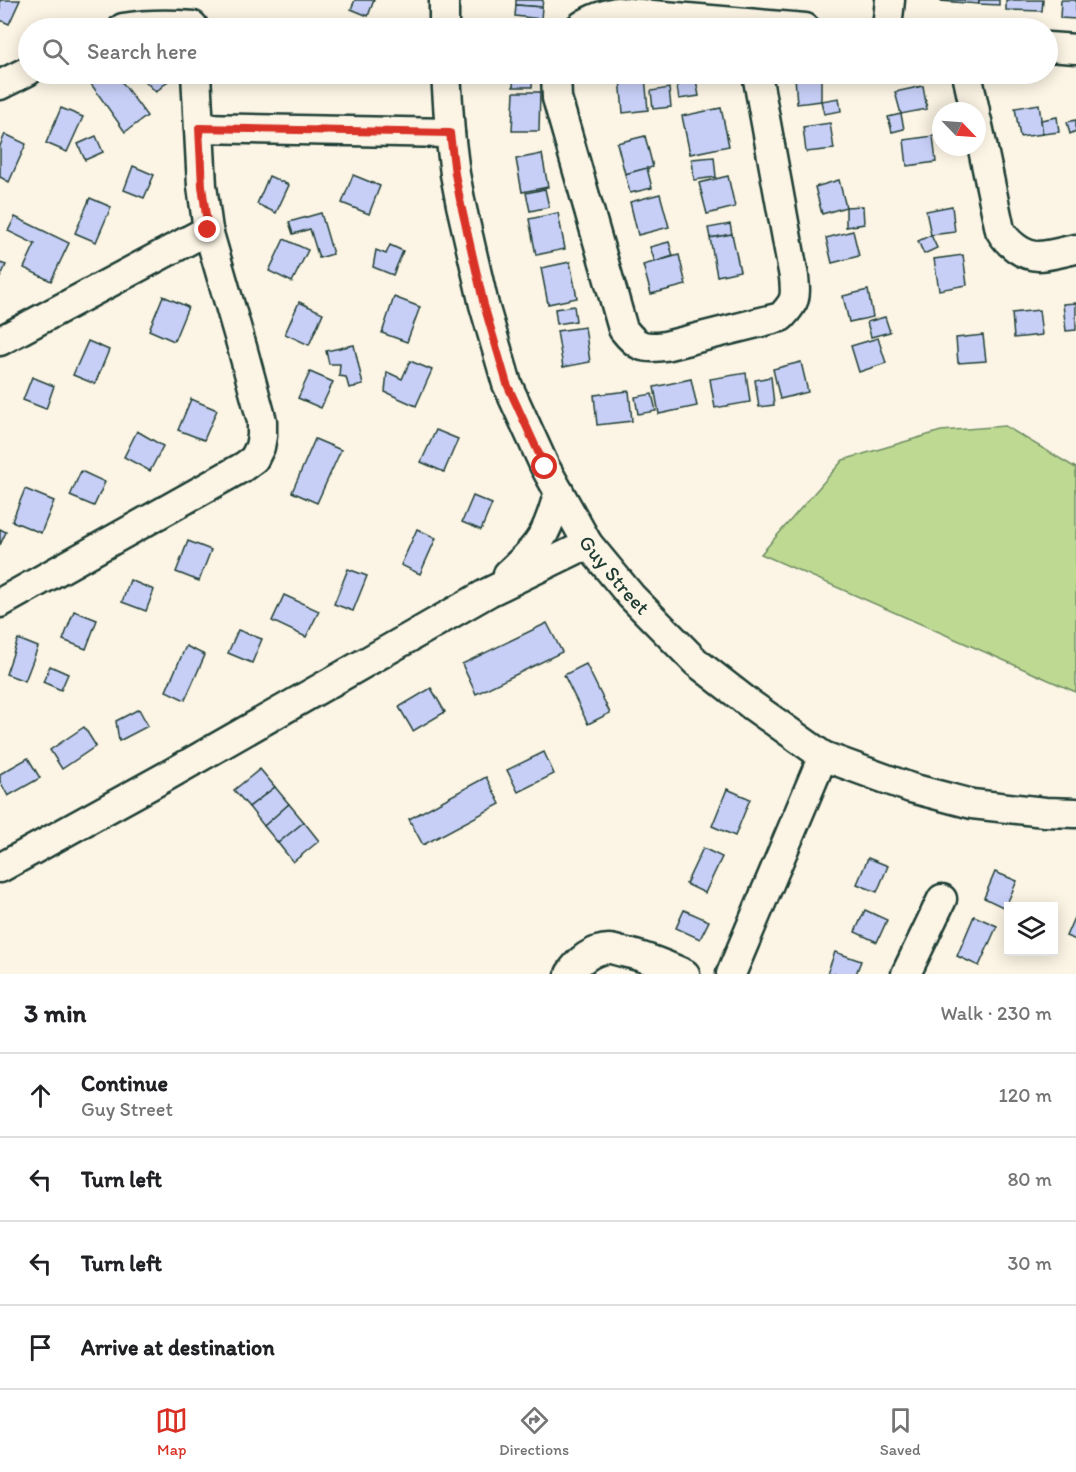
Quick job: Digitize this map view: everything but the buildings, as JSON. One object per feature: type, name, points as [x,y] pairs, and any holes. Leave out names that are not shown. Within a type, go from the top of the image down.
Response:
[{"type":"street","points":[[444,0],[444,18]]},
{"type":"street","points":[[888,18],[890,0]]},
{"type":"street","points":[[596,18],[616,12],[673,18]]},
{"type":"street","points":[[1058,48],[1076,49]]},
{"type":"street","points":[[0,85],[18,75]]},
{"type":"street","points":[[0,603],[243,466],[254,459],[260,447],[262,421],[208,230],[202,186],[197,84]]},
{"type":"street","name":"Guy Street","points":[[447,84],[450,133],[461,205],[484,305],[507,384],[533,442],[588,543],[631,596],[696,662],[823,756],[911,788],[972,804],[1076,813]]},
{"type":"street","points":[[556,84],[557,98],[623,329],[632,340],[649,349],[781,317],[790,308],[796,296],[759,84]]},
{"type":"street","points":[[969,84],[973,102]]},
{"type":"street","points":[[199,128],[450,133]]},
{"type":"street","points":[[984,156],[1000,230],[1004,236],[1025,253],[1038,256],[1076,249]]},
{"type":"street","points":[[0,341],[208,230]]},
{"type":"street","points":[[489,592],[542,538],[559,492]]},
{"type":"street","points":[[0,868],[489,592],[588,543]]},
{"type":"street","points":[[731,974],[823,756]]},
{"type":"street","points":[[906,974],[942,899]]},
{"type":"street","points":[[570,974],[575,966],[591,954],[608,949],[634,954],[685,974]]},
{"type":"green space","points":[[1005,426],[1076,468],[1076,692],[761,554],[843,460],[941,431]]},
{"type":"route","points":[[208,230],[202,186],[199,128],[450,133],[461,205],[484,305],[507,384],[545,467]]}]
